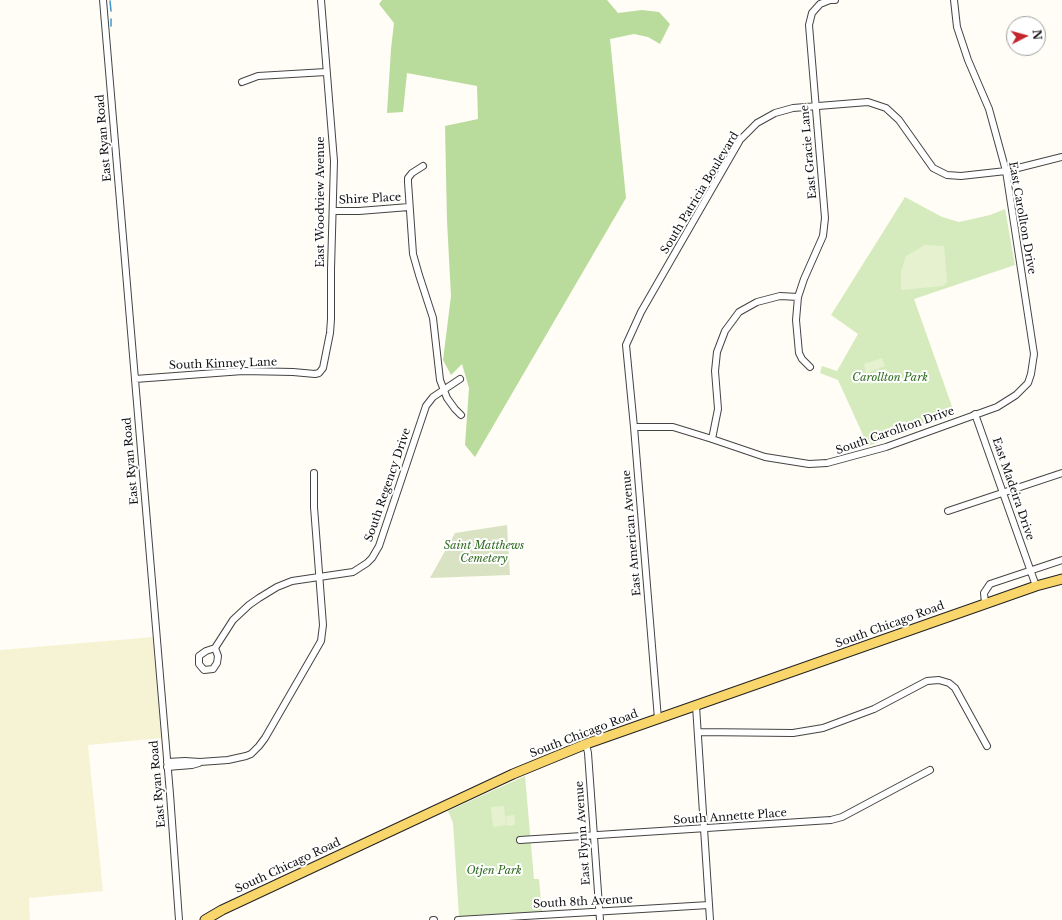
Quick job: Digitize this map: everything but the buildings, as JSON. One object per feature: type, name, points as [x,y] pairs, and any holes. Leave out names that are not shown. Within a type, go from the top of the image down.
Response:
[{"type":"main road","name":"South Chicago Road","points":[[206,920],[222,910],[509,776],[586,744],[1036,586],[1062,579]]},
{"type":"street","name":"East Ryan Road","points":[[103,0],[179,920]]},
{"type":"street","name":"East Woodview Avenue","points":[[313,374],[319,373],[323,368],[330,333],[333,211],[334,161],[321,0]]},
{"type":"street","name":"East Gracie Lane","points":[[810,367],[802,359],[799,353],[796,320],[798,297],[804,279],[823,236],[824,224],[809,26],[812,13],[820,4],[830,0],[835,0]]},
{"type":"street","name":"East Carollton Drive","points":[[954,0],[957,27],[968,60],[989,109],[1006,171],[1034,364],[1028,383],[1016,395],[997,407],[975,414]]},
{"type":"street","points":[[242,82],[258,76],[326,72]]},
{"type":"street","name":"South Patricia Boulevard","points":[[626,345],[641,312],[740,140],[757,123],[775,113],[793,108],[868,102],[886,108],[899,120],[933,168],[946,175],[961,176],[1006,171],[1062,157]]},
{"type":"street","points":[[423,166],[412,173],[408,178],[413,254],[432,312],[435,327],[439,374],[450,403],[461,415]]},
{"type":"street","name":"Shire Place","points":[[333,211],[359,211],[409,207]]},
{"type":"street","points":[[712,439],[718,409],[715,371],[717,352],[725,331],[739,312],[757,302],[780,296],[798,297]]},
{"type":"street","name":"East American Avenue","points":[[626,345],[658,719]]},
{"type":"street","name":"South Kinney Lane","points":[[135,379],[243,371],[313,374]]},
{"type":"street","name":"South Regency Drive","points":[[215,648],[233,620],[259,598],[286,584],[303,579],[343,575],[353,572],[367,563],[375,554],[422,416],[430,401],[444,389],[460,379]]},
{"type":"street","name":"South Carollton Drive","points":[[634,427],[673,427],[765,457],[809,464],[827,463],[886,447],[975,414]]},
{"type":"street","name":"East Madeira Drive","points":[[975,414],[1004,492],[1036,586]]},
{"type":"street","points":[[948,511],[1062,472]]},
{"type":"street","points":[[167,765],[192,765],[200,762],[237,758],[251,754],[265,738],[321,641],[323,625],[314,499],[314,473]]},
{"type":"street","points":[[985,604],[984,593],[990,584],[1062,560]]},
{"type":"street","points":[[698,732],[793,733],[823,728],[860,715],[927,681],[934,679],[943,680],[955,688],[987,746]]},
{"type":"street","points":[[696,706],[710,920]]},
{"type":"street","name":"East Flynn Avenue","points":[[586,744],[588,753],[600,920]]},
{"type":"street","name":"South Annette Place","points":[[520,840],[831,820],[842,818],[930,770]]},
{"type":"street","name":"South 8th Avenue","points":[[458,920],[709,905]]},
{"type":"shaded area","points":[[154,637],[162,738],[88,745],[103,891],[29,898],[30,920],[0,920],[0,650]]},
{"type":"green space","points":[[382,0],[607,0],[618,13],[642,10],[659,12],[670,24],[660,44],[648,37],[634,34],[610,39],[626,198],[475,457],[465,445],[469,388],[462,364],[451,375],[443,360],[451,296],[447,221],[445,126],[478,119],[477,86],[407,73],[403,112],[387,113],[394,23],[379,4]]},
{"type":"green space","name":"Carollton Park","points":[[905,197],[942,217],[959,222],[990,215],[1005,209],[1015,265],[914,299],[955,415],[868,446],[838,380],[820,373],[822,366],[837,371],[858,334],[831,315]]},
{"type":"green space","points":[[925,245],[944,246],[947,282],[943,286],[901,290],[901,272],[906,256]]},
{"type":"green space","points":[[882,358],[885,366],[866,373],[864,364]]},
{"type":"green space","points":[[886,369],[889,378],[870,384],[867,376]]},
{"type":"green space","name":"Saint Matthews Cemetery","points":[[507,525],[510,575],[430,578],[455,533]]},
{"type":"green space","name":"Otjen Park","points":[[525,776],[534,879],[539,879],[542,912],[459,917],[453,823],[448,811]]},
{"type":"green space","points":[[504,806],[506,825],[493,827],[491,807]]},
{"type":"green space","points":[[514,815],[515,825],[507,826],[506,816]]},
{"type":"waterway","points":[[110,1],[111,11]]},
{"type":"waterway","points":[[111,19],[111,26]]}]
